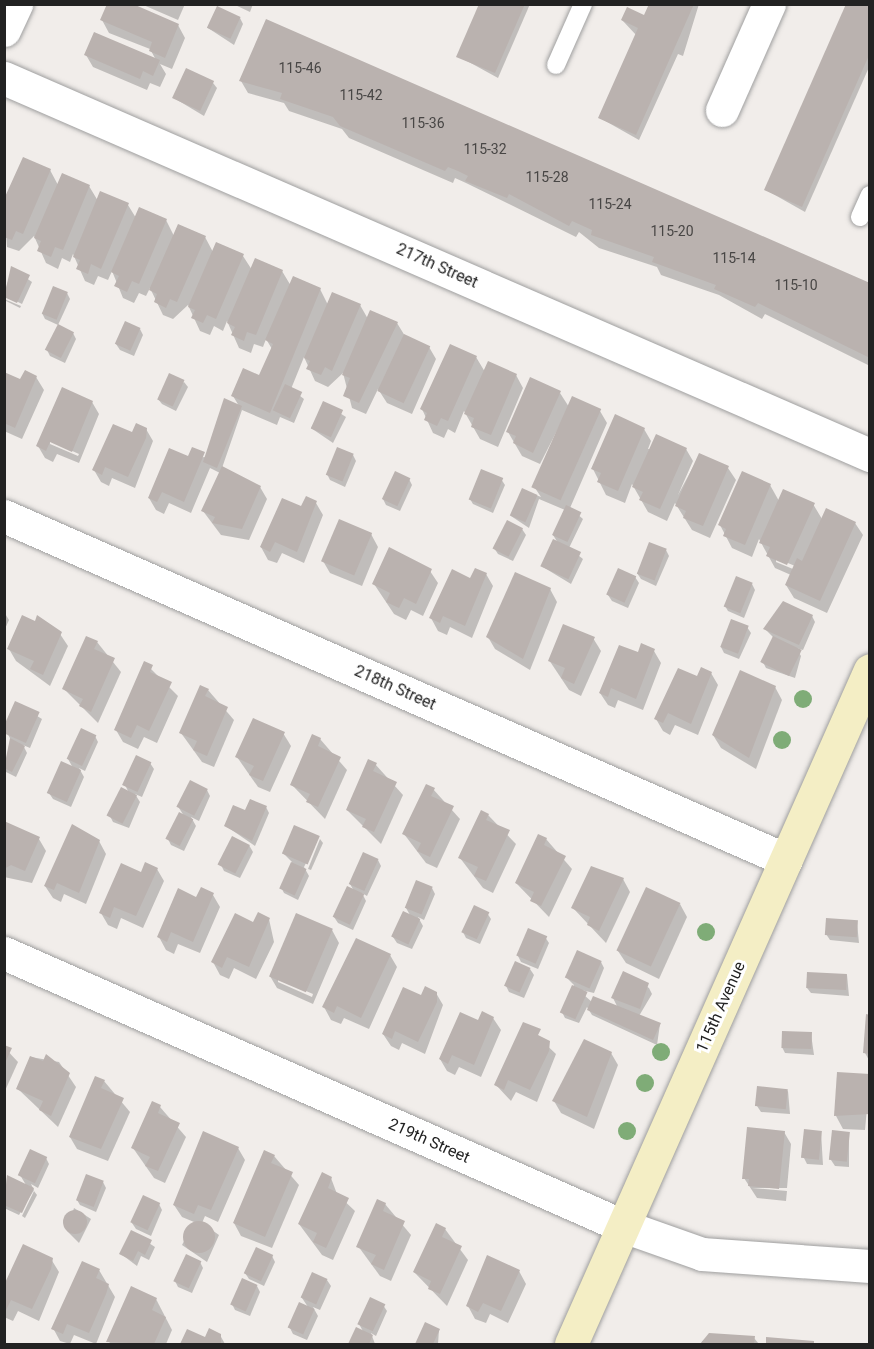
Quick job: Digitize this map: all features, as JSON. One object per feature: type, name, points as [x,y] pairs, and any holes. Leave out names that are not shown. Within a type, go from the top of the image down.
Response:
[{"type":"main road","name":"115th Avenue","points":[[571,1344],[870,670]]},
{"type":"street","points":[[4,30],[16,4]]},
{"type":"street","points":[[722,110],[769,4]]},
{"type":"street","name":"217th Street","points":[[4,78],[870,455]]},
{"type":"street","name":"218th Street","points":[[4,516],[786,860]]},
{"type":"street","name":"219th Street","points":[[4,953],[623,1226],[702,1254],[870,1266]]},
{"type":"lane","points":[[556,65],[583,4]]},
{"type":"lane","points":[[860,218],[870,195]]},
{"type":"building","points":[[107,4],[133,4],[179,24],[165,58],[149,51],[152,42],[100,20]]},
{"type":"building","points":[[479,4],[525,4],[495,73],[456,57]]},
{"type":"building","points":[[649,4],[694,4],[636,135],[598,118],[638,28],[621,20],[627,7],[644,15]]},
{"type":"building","points":[[846,4],[870,4],[870,53],[802,207],[764,190]]},
{"type":"building","points":[[217,6],[241,17],[230,39],[207,28]]},
{"type":"building","points":[[266,19],[870,283],[870,358],[758,303],[755,307],[714,289],[716,285],[652,262],[654,257],[591,235],[592,230],[572,221],[569,226],[509,194],[507,198],[465,181],[468,176],[458,171],[448,167],[445,171],[340,126],[333,117],[280,99],[282,93],[239,81]]},
{"type":"building","points":[[94,32],[160,60],[153,76],[143,71],[140,79],[84,55]]},
{"type":"building","points":[[186,68],[214,81],[200,111],[172,98]]},
{"type":"building","points":[[23,157],[51,169],[23,234],[16,231],[12,240],[4,237],[4,199]]},
{"type":"building","points":[[62,173],[90,185],[63,250],[55,247],[51,257],[37,251],[41,241],[34,238]]},
{"type":"building","points":[[100,191],[129,203],[101,269],[91,264],[88,274],[76,269],[80,260],[73,257]]},
{"type":"building","points":[[139,207],[167,219],[139,284],[132,281],[127,292],[114,286],[119,276],[111,272]]},
{"type":"building","points":[[178,224],[206,236],[177,302],[170,299],[166,308],[154,302],[157,294],[149,290]]},
{"type":"building","points":[[216,242],[244,254],[216,319],[207,315],[203,323],[191,318],[195,310],[188,307]]},
{"type":"building","points":[[255,258],[283,270],[256,335],[247,332],[244,341],[231,335],[235,327],[227,323]]},
{"type":"building","points":[[11,266],[30,275],[17,303],[4,297]]},
{"type":"building","points":[[293,276],[321,288],[270,413],[231,396],[243,368],[259,375],[273,344],[265,340]]},
{"type":"building","points":[[53,286],[68,292],[57,320],[42,314]]},
{"type":"building","points":[[332,292],[361,304],[332,371],[325,367],[321,375],[306,369],[310,361],[304,358]]},
{"type":"building","points":[[370,310],[398,322],[359,403],[343,396],[350,378],[342,375]]},
{"type":"building","points":[[125,321],[141,328],[130,351],[115,344]]},
{"type":"building","points":[[58,324],[74,332],[61,358],[45,350]]},
{"type":"building","points":[[404,334],[430,346],[404,403],[377,391]]},
{"type":"building","points":[[450,344],[477,356],[448,421],[441,418],[437,426],[424,420],[427,413],[420,409]]},
{"type":"building","points":[[488,361],[517,374],[491,435],[471,427],[474,418],[464,414]]},
{"type":"building","points":[[25,370],[37,376],[15,428],[4,423],[4,372],[20,379]]},
{"type":"building","points":[[169,373],[185,380],[173,406],[157,399]]},
{"type":"building","points":[[530,377],[561,391],[533,453],[513,443],[516,436],[506,432]]},
{"type":"building","points":[[285,384],[302,392],[290,418],[273,410]]},
{"type":"building","points":[[62,387],[93,401],[72,452],[50,442],[46,451],[36,446]]},
{"type":"building","points":[[572,396],[601,409],[561,500],[531,487]]},
{"type":"building","points":[[224,398],[242,406],[217,468],[203,462]]},
{"type":"building","points":[[323,401],[343,410],[331,437],[311,428]]},
{"type":"building","points":[[615,414],[645,428],[618,491],[597,482],[601,473],[591,469]]},
{"type":"building","points":[[136,423],[147,428],[146,438],[128,477],[105,467],[102,475],[92,470],[113,424],[132,432]]},
{"type":"building","points":[[656,434],[687,448],[660,509],[639,500],[643,492],[632,487]]},
{"type":"building","points":[[192,447],[205,452],[184,502],[162,492],[157,502],[148,498],[169,448],[188,456]]},
{"type":"building","points":[[337,447],[354,454],[342,482],[326,475]]},
{"type":"building","points":[[699,453],[729,466],[703,526],[683,518],[686,511],[675,506]]},
{"type":"building","points":[[222,466],[261,486],[242,529],[212,523],[215,517],[201,511]]},
{"type":"building","points":[[481,469],[503,478],[491,509],[469,500]]},
{"type":"building","points":[[395,471],[410,478],[397,506],[382,499]]},
{"type":"building","points":[[742,471],[771,484],[745,545],[723,536],[726,529],[718,525]]},
{"type":"building","points":[[522,488],[538,495],[525,522],[510,515]]},
{"type":"building","points":[[783,489],[815,503],[787,565],[766,556],[770,547],[759,543]]},
{"type":"building","points":[[306,496],[317,501],[297,552],[275,542],[270,552],[260,547],[282,498],[301,506]]},
{"type":"building","points":[[566,505],[581,512],[567,542],[552,535]]},
{"type":"building","points":[[826,508],[856,522],[820,601],[785,585],[797,558],[802,561]]},
{"type":"building","points":[[339,519],[372,533],[354,575],[321,561]]},
{"type":"building","points":[[507,520],[523,528],[509,557],[492,549]]},
{"type":"building","points":[[553,539],[581,552],[568,579],[540,566]]},
{"type":"building","points":[[649,542],[667,549],[655,581],[637,574]]},
{"type":"building","points":[[389,547],[432,569],[416,604],[404,598],[399,608],[386,602],[390,593],[372,584]]},
{"type":"building","points":[[475,568],[487,573],[465,626],[443,616],[440,623],[429,618],[452,569],[470,578]]},
{"type":"building","points":[[618,568],[636,576],[624,603],[606,594]]},
{"type":"building","points":[[515,572],[551,588],[523,659],[486,637]]},
{"type":"building","points":[[736,576],[753,583],[740,613],[724,607]]},
{"type":"building","points":[[783,601],[813,615],[799,645],[763,629]]},
{"type":"building","points":[[22,615],[35,621],[37,615],[62,632],[43,675],[30,669],[34,661],[7,649]]},
{"type":"building","points":[[731,619],[749,626],[738,654],[720,647]]},
{"type":"building","points":[[563,624],[595,637],[574,684],[561,678],[565,668],[548,661]]},
{"type":"building","points":[[86,636],[98,641],[94,649],[115,658],[91,712],[79,706],[83,699],[62,689]]},
{"type":"building","points":[[773,636],[802,650],[789,676],[760,662]]},
{"type":"building","points":[[641,643],[655,649],[636,699],[611,688],[608,697],[599,693],[619,645],[638,652]]},
{"type":"building","points":[[144,661],[153,665],[150,672],[172,682],[149,731],[137,725],[131,738],[114,730]]},
{"type":"building","points":[[701,667],[712,672],[691,724],[668,713],[663,723],[654,719],[678,668],[697,676]]},
{"type":"building","points":[[740,670],[776,686],[749,758],[712,735]]},
{"type":"building","points":[[200,685],[209,689],[205,696],[228,707],[207,756],[193,750],[197,741],[179,733]]},
{"type":"building","points":[[15,701],[40,712],[26,743],[4,733],[4,726]]},
{"type":"building","points":[[253,718],[285,732],[263,781],[249,775],[254,766],[235,757]]},
{"type":"building","points":[[81,728],[96,735],[82,766],[67,759]]},
{"type":"building","points":[[312,734],[321,738],[318,746],[341,757],[318,807],[306,802],[310,794],[290,785]]},
{"type":"building","points":[[10,738],[25,746],[12,772],[4,768]]},
{"type":"building","points":[[136,755],[151,762],[137,792],[122,785]]},
{"type":"building","points":[[368,759],[377,763],[373,771],[397,782],[374,832],[362,827],[366,819],[346,810]]},
{"type":"building","points":[[61,761],[81,770],[67,802],[47,793]]},
{"type":"building","points":[[190,780],[208,789],[194,816],[176,807]]},
{"type":"building","points":[[426,784],[435,788],[431,796],[454,806],[430,857],[417,851],[421,843],[402,834]]},
{"type":"building","points":[[121,787],[137,795],[123,824],[106,816]]},
{"type":"building","points":[[250,799],[267,806],[252,841],[224,826],[233,805],[245,810]]},
{"type":"building","points":[[481,810],[489,814],[486,820],[510,830],[486,881],[474,876],[478,867],[458,858]]},
{"type":"building","points":[[179,812],[193,819],[180,846],[165,839]]},
{"type":"building","points":[[4,821],[40,837],[25,871],[11,865],[4,869]]},
{"type":"building","points":[[72,824],[100,840],[79,893],[57,883],[54,890],[44,886]]},
{"type":"building","points":[[294,825],[320,836],[308,864],[282,854]]},
{"type":"building","points":[[538,834],[547,838],[544,845],[566,856],[541,906],[530,901],[534,892],[515,883]]},
{"type":"building","points":[[232,836],[250,845],[235,874],[217,865]]},
{"type":"building","points":[[363,852],[379,859],[364,891],[349,884]]},
{"type":"building","points":[[145,862],[158,868],[136,916],[114,907],[110,918],[99,913],[121,863],[141,872]]},
{"type":"building","points":[[291,862],[307,869],[295,895],[279,888]]},
{"type":"building","points":[[591,866],[624,878],[599,931],[587,925],[590,917],[571,908]]},
{"type":"building","points":[[416,880],[433,887],[421,915],[405,908]]},
{"type":"building","points":[[347,886],[364,894],[350,925],[333,917]]},
{"type":"building","points":[[201,887],[214,893],[193,942],[171,932],[167,942],[157,937],[178,888],[196,897]]},
{"type":"building","points":[[646,887],[680,903],[651,967],[616,950]]},
{"type":"building","points":[[474,905],[489,912],[477,939],[461,932]]},
{"type":"building","points":[[403,911],[420,919],[408,944],[391,936]]},
{"type":"building","points":[[258,912],[270,918],[249,967],[227,957],[222,968],[211,962],[235,913],[253,922]]},
{"type":"building","points":[[296,913],[333,929],[306,992],[269,977]]},
{"type":"building","points":[[826,918],[858,920],[857,937],[825,935]]},
{"type":"building","points":[[528,928],[547,936],[536,964],[516,956]]},
{"type":"building","points":[[356,938],[391,954],[361,1018],[337,1006],[334,1013],[322,1007]]},
{"type":"building","points":[[577,950],[602,961],[589,988],[565,977]]},
{"type":"building","points":[[515,961],[531,968],[520,993],[504,986]]},
{"type":"building","points":[[623,971],[649,983],[640,1009],[611,998]]},
{"type":"building","points":[[807,972],[847,974],[846,990],[806,988]]},
{"type":"building","points":[[572,985],[588,992],[575,1019],[560,1012]]},
{"type":"building","points":[[425,986],[437,992],[437,1002],[418,1042],[395,1031],[392,1039],[382,1034],[403,987],[421,995]]},
{"type":"building","points":[[593,996],[661,1023],[653,1040],[587,1010]]},
{"type":"building","points":[[482,1011],[494,1017],[474,1065],[452,1055],[448,1064],[439,1059],[460,1012],[478,1020]]},
{"type":"building","points":[[866,1014],[870,1015],[870,1054],[863,1053]]},
{"type":"building","points":[[523,1022],[541,1029],[538,1035],[550,1041],[549,1051],[530,1090],[508,1080],[504,1090],[494,1085]]},
{"type":"building","points":[[782,1031],[812,1032],[811,1049],[781,1048]]},
{"type":"building","points":[[584,1039],[612,1052],[587,1117],[552,1101]]},
{"type":"building","points":[[4,1045],[12,1048],[4,1065]]},
{"type":"building","points":[[46,1054],[70,1073],[51,1116],[39,1110],[43,1101],[16,1089],[30,1056],[43,1061]]},
{"type":"building","points":[[837,1072],[870,1074],[870,1114],[834,1116]]},
{"type":"building","points":[[95,1076],[105,1080],[101,1088],[124,1098],[101,1149],[69,1137]]},
{"type":"building","points":[[757,1086],[788,1089],[786,1109],[755,1106]]},
{"type":"building","points":[[152,1101],[161,1105],[158,1113],[180,1123],[158,1171],[145,1166],[150,1157],[131,1148]]},
{"type":"building","points":[[747,1127],[785,1131],[779,1189],[748,1186],[749,1179],[742,1179]]},
{"type":"building","points":[[804,1129],[822,1131],[819,1160],[801,1158]]},
{"type":"building","points":[[832,1130],[850,1132],[847,1162],[829,1160]]},
{"type":"building","points":[[203,1131],[239,1147],[211,1210],[198,1205],[194,1214],[173,1205]]},
{"type":"building","points":[[30,1149],[47,1157],[35,1183],[18,1175]]},
{"type":"building","points":[[264,1150],[275,1155],[271,1163],[293,1172],[265,1237],[233,1223]]},
{"type":"building","points":[[322,1172],[332,1177],[328,1188],[349,1198],[326,1248],[313,1242],[317,1233],[298,1224]]},
{"type":"building","points":[[86,1174],[104,1181],[94,1207],[76,1200]]},
{"type":"building","points":[[7,1175],[34,1188],[22,1213],[4,1205]]},
{"type":"building","points":[[143,1195],[160,1203],[148,1230],[130,1222]]},
{"type":"building","points":[[377,1199],[386,1203],[383,1211],[405,1221],[384,1270],[371,1264],[376,1255],[356,1247]]},
{"type":"building","points":[[75,1210],[84,1213],[87,1222],[84,1231],[75,1234],[66,1231],[63,1222],[66,1213]]},
{"type":"building","points":[[199,1221],[210,1226],[215,1237],[210,1248],[199,1253],[188,1248],[183,1237],[188,1226]]},
{"type":"building","points":[[436,1223],[446,1228],[442,1237],[462,1246],[440,1294],[428,1289],[431,1281],[413,1272]]},
{"type":"building","points":[[131,1230],[152,1240],[145,1255],[138,1251],[133,1261],[119,1254]]},
{"type":"building","points":[[23,1244],[53,1258],[51,1269],[32,1309],[11,1300],[6,1310],[4,1285]]},
{"type":"building","points":[[256,1247],[273,1255],[261,1281],[244,1273]]},
{"type":"building","points":[[186,1254],[201,1261],[189,1288],[173,1281]]},
{"type":"building","points":[[487,1255],[520,1270],[501,1311],[483,1303],[478,1312],[466,1306]]},
{"type":"building","points":[[82,1261],[100,1269],[96,1278],[109,1284],[89,1333],[67,1324],[63,1334],[51,1329]]},
{"type":"building","points":[[312,1272],[328,1279],[316,1304],[301,1298]]},
{"type":"building","points":[[242,1278],[258,1285],[246,1311],[230,1304]]},
{"type":"building","points":[[131,1286],[157,1298],[152,1310],[166,1317],[154,1344],[106,1342]]},
{"type":"building","points":[[370,1297],[385,1304],[373,1331],[357,1324]]},
{"type":"building","points":[[299,1302],[315,1309],[303,1334],[288,1328]]},
{"type":"building","points":[[425,1322],[440,1329],[433,1344],[415,1344]]},
{"type":"building","points":[[356,1327],[373,1335],[369,1344],[348,1344]]},
{"type":"building","points":[[209,1328],[221,1334],[221,1344],[180,1344],[187,1329],[205,1337]]},
{"type":"building","points":[[709,1333],[755,1336],[754,1344],[700,1344]]},
{"type":"building","points":[[766,1337],[814,1341],[814,1344],[766,1344]]}]
